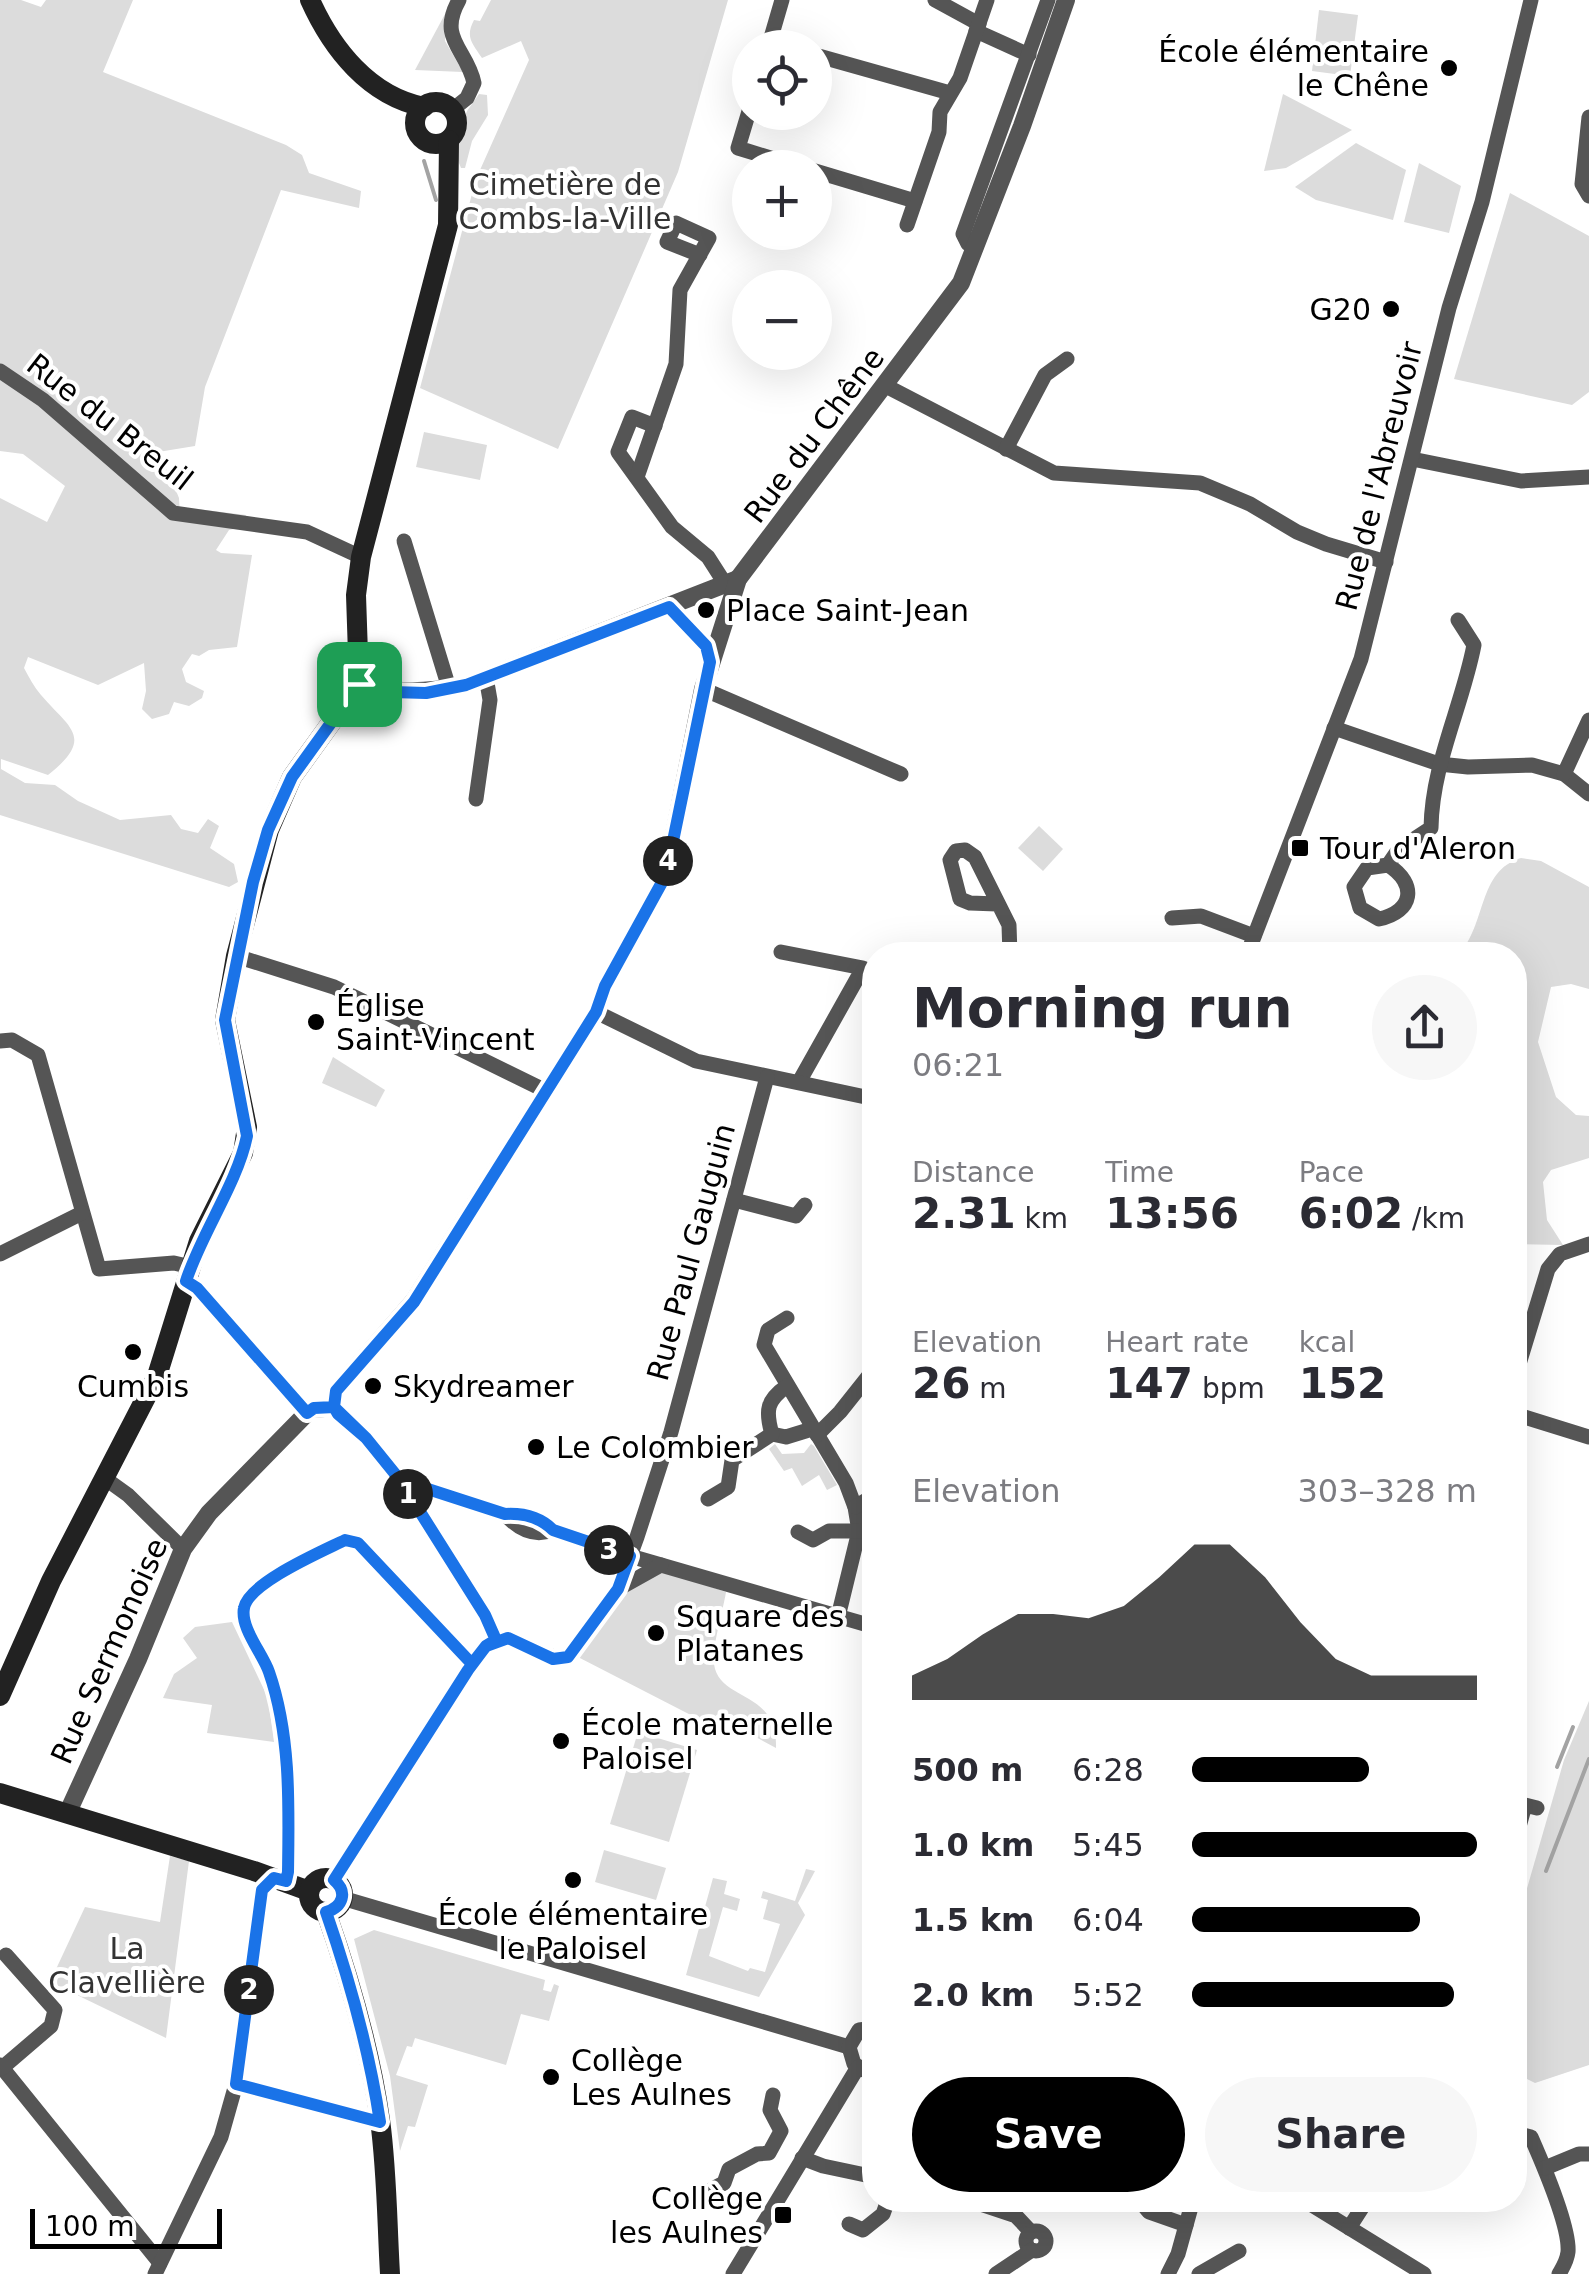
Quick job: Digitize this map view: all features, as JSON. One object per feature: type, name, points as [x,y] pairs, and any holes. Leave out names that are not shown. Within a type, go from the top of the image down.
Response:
[{"type":"main road","points":[[310,0],[326,34],[355,68],[432,138]]},
{"type":"main road","points":[[378,87],[404,103],[424,107],[440,103],[452,110],[457,125],[432,138]]},
{"type":"main road","points":[[0,1696],[50,1581],[157,1376],[199,1241],[243,1154],[247,1136],[225,1020],[236,956],[268,830],[292,777],[359,684],[356,595],[361,557],[448,225],[446,179],[432,138],[415,120],[424,107]]},
{"type":"main road","points":[[0,1793],[280,1879],[309,1891],[313,1906],[334,1897],[342,1954],[366,2044],[380,2122],[390,2274]]},
{"type":"street","points":[[452,110],[467,98],[474,84],[450,29],[459,0]]},
{"type":"street","points":[[773,30],[782,0]]},
{"type":"street","points":[[936,0],[977,28],[1029,54]]},
{"type":"street","points":[[907,225],[939,132],[940,112],[960,78],[987,0]]},
{"type":"street","name":"Rue du Chêne","points":[[976,248],[968,244],[963,234],[1048,0]]},
{"type":"street","name":"Rue du Chêne","points":[[710,662],[731,580],[961,283],[1066,0]]},
{"type":"street","name":"Rue de l'Abreuvoir","points":[[1252,942],[1361,658],[1449,308],[1486,187],[1531,0]]},
{"type":"street","points":[[832,60],[950,93]]},
{"type":"street","points":[[1589,117],[1582,184],[1589,196]]},
{"type":"street","points":[[743,130],[738,148],[744,150]]},
{"type":"street","points":[[832,176],[915,201]]},
{"type":"street","points":[[638,476],[676,364],[680,290],[700,255]]},
{"type":"street","points":[[1006,449],[1046,375],[1067,359]]},
{"type":"street","name":"Rue du Breuil","points":[[0,371],[42,400],[174,513],[307,532],[361,557]]},
{"type":"street","points":[[884,385],[1054,473],[1200,483],[1326,544],[1386,562]]},
{"type":"street","points":[[359,684],[392,692],[426,693],[449,688],[669,607],[731,580],[672,526],[618,452],[632,417],[655,426]]},
{"type":"street","points":[[1412,459],[1521,481],[1589,477]]},
{"type":"street","points":[[404,541],[449,688]]},
{"type":"street","points":[[334,1407],[336,1391],[414,1302],[596,1012],[605,986],[666,875],[710,662],[706,646],[669,607]]},
{"type":"street","points":[[1388,865],[1400,849],[1431,828],[1439,764],[1467,682],[1474,645],[1458,620]]},
{"type":"street","points":[[476,799],[490,700],[486,677]]},
{"type":"street","points":[[703,689],[901,774]]},
{"type":"street","points":[[1564,774],[1589,720]]},
{"type":"street","points":[[1334,728],[1439,764],[1532,765],[1564,774],[1589,794]]},
{"type":"street","points":[[996,904],[1010,926],[1010,942]]},
{"type":"street","points":[[1172,918],[1200,916],[1254,936]]},
{"type":"street","points":[[781,952],[862,968]]},
{"type":"street","points":[[236,956],[309,977],[546,1091]]},
{"type":"street","points":[[799,1082],[862,970]]},
{"type":"street","points":[[596,1012],[696,1061],[862,1096]]},
{"type":"street","points":[[0,1041],[12,1040],[38,1055],[99,1269],[174,1263],[188,1274],[307,1413],[314,1408],[334,1407],[400,1480],[485,1615],[496,1640]]},
{"type":"street","name":"Rue Paul Gauguin","points":[[618,1589],[671,1432],[767,1076]]},
{"type":"street","points":[[734,1200],[796,1216],[805,1205]]},
{"type":"street","points":[[0,1254],[82,1213]]},
{"type":"street","points":[[1527,1314],[1551,1263],[1566,1251],[1589,1244]]},
{"type":"street","points":[[787,1318],[768,1330],[764,1344],[846,1484],[859,1531],[838,1617]]},
{"type":"street","points":[[708,1499],[728,1488],[732,1460],[772,1434],[786,1437],[815,1432],[840,1412],[862,1384]]},
{"type":"street","points":[[772,1434],[766,1414],[771,1398],[788,1386]]},
{"type":"street","name":"Rue Sermonoise","points":[[68,1812],[184,1549],[209,1513],[307,1413]]},
{"type":"street","points":[[1527,1418],[1589,1437]]},
{"type":"street","points":[[104,1477],[184,1549]]},
{"type":"street","points":[[400,1480],[505,1514],[544,1521],[553,1530],[661,1566],[862,1624]]},
{"type":"street","points":[[854,1507],[862,1502]]},
{"type":"street","points":[[798,1532],[813,1540],[829,1531],[859,1531]]},
{"type":"street","points":[[6,1955],[55,2010],[51,2026],[1,2066],[157,2269],[221,2136],[236,2084],[262,1890],[280,1879],[288,1835],[283,1720],[268,1670],[244,1620],[248,1598],[271,1578],[345,1540],[358,1543],[472,1664]]},
{"type":"street","points":[[661,1566],[618,1589],[568,1657],[553,1659],[517,1641],[496,1640],[486,1646],[334,1897],[849,2047]]},
{"type":"street","points":[[1527,1806],[1537,1808]]},
{"type":"street","points":[[862,2030],[849,2047],[850,2056],[862,2068]]},
{"type":"street","points":[[732,2274],[858,2067]]},
{"type":"street","points":[[236,2084],[380,2122]]},
{"type":"street","points":[[768,2153],[781,2131],[770,2110],[773,2096]]},
{"type":"street","points":[[1527,2135],[1532,2136],[1544,2168],[1568,2247],[1559,2274]]},
{"type":"street","points":[[703,2194],[724,2183],[729,2168],[758,2154],[862,2174]]},
{"type":"street","points":[[1544,2168],[1589,2154]]},
{"type":"street","points":[[848,2224],[863,2230],[884,2212]]},
{"type":"street","points":[[996,2274],[1032,2250],[1043,2250],[1047,2242],[1042,2232],[1031,2232],[1007,2212]]},
{"type":"street","points":[[1148,2212],[1186,2225]]},
{"type":"street","points":[[1175,2272],[1190,2212]]},
{"type":"street","points":[[1324,2212],[1424,2274]]},
{"type":"street","points":[[1350,2228],[1359,2212]]},
{"type":"street","points":[[1199,2274],[1239,2251]]},
{"type":"green space","points":[[0,0],[21,0],[41,7],[46,0],[133,0],[103,72],[286,145],[302,155],[309,173],[361,191],[359,208],[281,190],[205,387],[195,446],[158,452],[156,462],[165,464],[179,498],[180,517],[197,509],[246,515],[243,527],[229,530],[216,550],[252,555],[237,647],[209,650],[199,656],[192,654],[182,669],[186,682],[204,691],[202,698],[189,706],[174,702],[169,714],[152,719],[142,709],[146,691],[144,663],[98,685],[28,657],[24,668],[38,692],[68,725],[74,742],[63,762],[48,775],[1,759],[1,769],[25,783],[55,785],[78,801],[120,820],[171,815],[181,829],[198,833],[208,819],[219,826],[210,848],[234,864],[238,882],[229,887],[0,815],[0,498],[47,522],[65,486],[23,454],[0,451]]},
{"type":"green space","name":"Cimetière de Combs-la-Ville","points":[[491,0],[728,0],[678,172],[558,449],[420,388],[476,179],[529,60],[521,41],[482,58],[475,48],[471,26],[474,20],[480,21]]},
{"type":"green space","points":[[1319,10],[1358,15],[1350,76],[1312,71]]},
{"type":"green space","points":[[445,14],[445,41],[463,72],[415,70]]},
{"type":"green space","points":[[479,94],[487,95],[488,115],[472,141],[465,168],[461,168],[453,148],[467,111]]},
{"type":"green space","points":[[1283,94],[1352,130],[1286,168],[1264,171]]},
{"type":"green space","points":[[1356,143],[1406,170],[1393,220],[1316,200],[1295,187]]},
{"type":"green space","points":[[1419,163],[1461,186],[1449,233],[1404,222]]},
{"type":"green space","points":[[1510,193],[1589,236],[1589,392],[1572,405],[1454,379]]},
{"type":"green space","points":[[424,432],[487,445],[480,480],[416,467]]},
{"type":"green space","points":[[1039,826],[1063,849],[1043,871],[1018,848]]},
{"type":"green space","points":[[1521,858],[1541,861],[1589,887],[1589,989],[1571,984],[1551,987],[1538,1042],[1556,1097],[1576,1115],[1589,1116],[1589,1158],[1551,1170],[1543,1182],[1547,1220],[1563,1245],[1527,1244],[1527,942],[1468,942],[1489,886],[1507,865]]},
{"type":"green space","points":[[333,1057],[385,1090],[376,1107],[322,1083]]},
{"type":"green space","points":[[775,1444],[782,1454],[804,1453],[811,1444],[837,1485],[827,1490],[819,1475],[802,1486],[792,1468],[784,1471],[769,1449]]},
{"type":"green space","points":[[659,1569],[726,1592],[714,1664],[726,1685],[768,1715],[776,1748],[724,1720],[716,1728],[576,1656],[622,1591]]},
{"type":"green space","points":[[232,1622],[268,1698],[274,1742],[207,1733],[212,1705],[163,1698],[174,1674],[197,1658],[183,1638],[195,1627]]},
{"type":"green space","points":[[1589,1701],[1589,2065],[1535,2083],[1527,2079],[1527,1888],[1564,1760]]},
{"type":"green space","points":[[638,1732],[697,1750],[669,1842],[610,1824]]},
{"type":"green space","points":[[604,1850],[666,1868],[656,1900],[595,1882]]},
{"type":"green space","name":"La Clavellière","points":[[170,1856],[189,1861],[166,2038],[50,1982],[85,1907],[160,1922]]},
{"type":"green space","points":[[806,1869],[815,1871],[798,1903],[805,1915],[759,1997],[686,1975],[713,1878],[727,1881],[724,1894],[740,1899],[737,1911],[723,1907],[709,1956],[748,1971],[750,1968],[765,1972],[780,1924],[763,1919],[768,1900],[761,1898],[763,1891],[795,1901]]},
{"type":"green space","points":[[374,1930],[545,1980],[543,1990],[551,1992],[554,1984],[559,1986],[549,2021],[521,2014],[506,2065],[415,2038],[412,2047],[407,2046],[396,2075],[428,2085],[415,2127],[408,2126],[400,2151],[390,2076],[354,1939]]},
{"type":"waterway","points":[[424,161],[436,200]]},
{"type":"waterway","points":[[1557,1767],[1573,1727]]},
{"type":"waterway","points":[[1546,1871],[1589,1759]]},
{"type":"place","name":"École élémentaire le Chêne","points":[[1449,68]]},
{"type":"place","name":"G20","points":[[1391,309]]},
{"type":"place","name":"Place Saint-Jean","points":[[706,610]]},
{"type":"place","name":"Tour d'Aleron","points":[[1300,848]]},
{"type":"place","name":"Église Saint-Vincent","points":[[316,1022]]},
{"type":"place","name":"Cumbis","points":[[133,1352]]},
{"type":"place","name":"Skydreamer","points":[[373,1386]]},
{"type":"place","name":"Le Colombier","points":[[536,1447]]},
{"type":"place","name":"Square des Platanes","points":[[656,1633]]},
{"type":"place","name":"École maternelle Paloisel","points":[[561,1741]]},
{"type":"place","name":"École élémentaire le Paloisel","points":[[573,1880]]},
{"type":"place","name":"Collège Les Aulnes","points":[[551,2077]]},
{"type":"place","name":"Collège les Aulnes","points":[[783,2215]]},
{"type":"route","points":[[359,684],[292,777],[268,830],[256,870],[225,1020],[247,1136],[243,1154],[199,1241],[186,1281],[197,1288],[307,1413],[314,1408],[334,1407],[366,1438],[400,1480],[485,1615],[496,1640],[486,1646],[468,1670],[334,1880],[341,1888],[342,1898],[336,1908],[326,1912],[342,1954],[366,2044],[380,2122],[236,2084],[262,1890],[274,1878],[286,1881],[288,1872],[283,1720],[268,1670],[244,1620],[244,1607],[248,1598],[271,1578],[345,1540],[358,1543],[472,1664],[486,1646],[508,1638],[553,1659],[568,1657],[618,1589],[630,1556],[553,1530],[544,1521],[505,1514],[400,1480],[334,1407],[336,1391],[414,1302],[555,1079],[596,1012],[605,986],[666,875],[710,662],[706,646],[669,607],[466,685],[426,693],[392,692],[359,684]]}]
